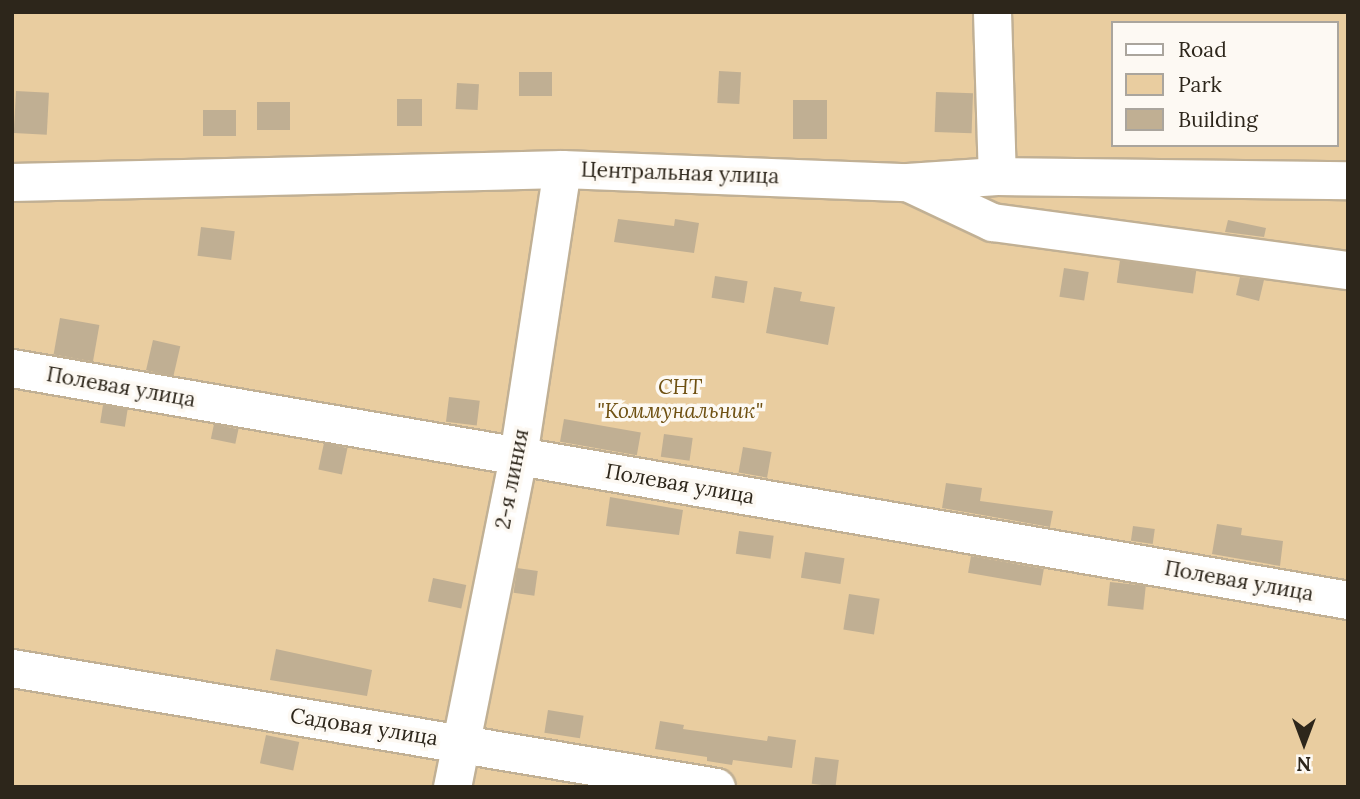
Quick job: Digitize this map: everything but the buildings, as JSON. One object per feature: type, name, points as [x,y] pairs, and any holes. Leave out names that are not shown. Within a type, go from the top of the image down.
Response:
[{"type":"street","points":[[992,12],[997,176]]},
{"type":"street","name":"Центральная улица","points":[[12,182],[562,169],[907,182],[997,176],[1348,180]]},
{"type":"street","name":"2-я линия","points":[[452,787],[518,456],[562,169]]},
{"type":"street","points":[[907,182],[992,222],[1348,270]]},
{"type":"street","name":"Полевая улица","points":[[12,368],[1348,600]]},
{"type":"street","name":"Садовая улица","points":[[12,668],[716,787]]},
{"type":"green space","name":"СНТ \"Коммунальник\"","points":[[12,12],[1348,12],[1348,787],[12,787]]}]
